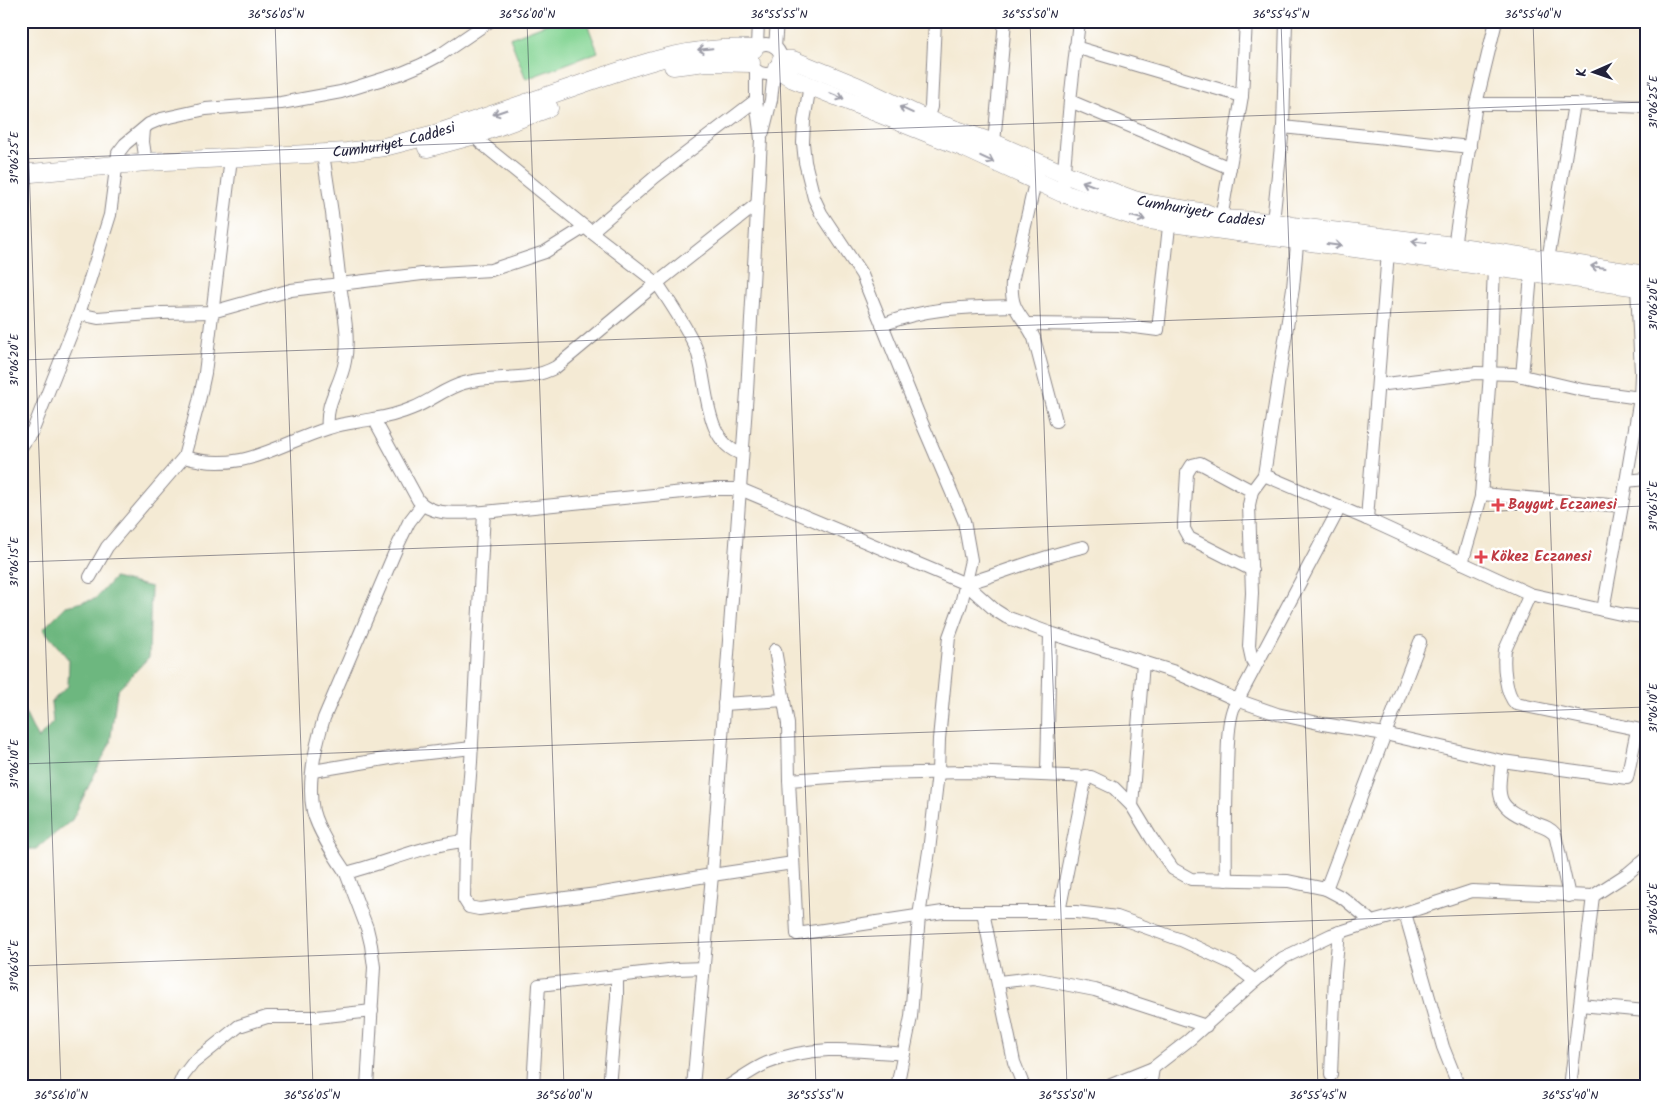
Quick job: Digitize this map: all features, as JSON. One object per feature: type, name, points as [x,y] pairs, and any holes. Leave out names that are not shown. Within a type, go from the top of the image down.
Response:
[{"type":"main road","name":"Cumhuriyet Caddesi","points":[[21,174],[230,163],[380,159],[655,70],[754,57]]},
{"type":"main road","name":"Cumhuriyetr Caddesi","points":[[777,62],[793,60],[801,63],[856,86],[925,126],[994,143],[1064,174],[1134,200],[1170,216],[1206,213],[1221,219],[1274,222],[1298,234],[1538,264]]},
{"type":"main road","points":[[777,62],[793,79],[925,126],[967,149],[1062,193],[1142,219],[1170,216],[1298,234],[1388,252],[1454,254],[1494,267],[1538,264],[1644,282]]},
{"type":"main road","name":"Cumhuriyet Caddesi","points":[[21,186],[116,170],[146,162],[230,163]]},
{"type":"street","points":[[21,447],[33,430],[79,314],[110,215],[121,149],[144,129],[161,119],[206,109],[281,103],[317,97],[402,73],[440,55],[490,21]]},
{"type":"street","points":[[693,1087],[712,875],[747,392],[761,139],[756,100],[754,57],[758,21]]},
{"type":"street","points":[[761,139],[771,100],[777,62],[777,21]]},
{"type":"street","points":[[925,126],[932,88],[935,21]]},
{"type":"street","points":[[994,143],[1005,21]]},
{"type":"street","points":[[1062,193],[1079,21]]},
{"type":"street","points":[[1221,219],[1242,96],[1246,21]]},
{"type":"street","points":[[1274,222],[1283,127],[1286,21]]},
{"type":"street","points":[[1454,254],[1476,104],[1496,21]]},
{"type":"street","points":[[754,57],[766,44],[777,62]]},
{"type":"street","points":[[1076,47],[1242,96]]},
{"type":"street","points":[[754,57],[765,74],[777,62]]},
{"type":"street","points":[[810,85],[804,121],[803,143],[809,181],[821,213],[862,276],[964,521],[971,560],[961,604],[949,637],[938,739],[938,773],[919,916],[911,1017],[898,1087]]},
{"type":"street","points":[[79,314],[98,318],[162,313],[212,312],[291,290],[422,274],[490,270],[545,252],[588,229],[756,100]]},
{"type":"street","points":[[1070,101],[1230,168]]},
{"type":"street","points":[[1476,104],[1574,104],[1646,107]]},
{"type":"street","points":[[1522,376],[1538,264],[1574,104]]},
{"type":"street","points":[[1283,127],[1470,147]]},
{"type":"street","points":[[144,129],[143,142],[146,162]]},
{"type":"street","points":[[472,129],[480,142],[657,283],[695,346],[699,358],[706,400],[721,439],[730,449],[742,454]]},
{"type":"street","points":[[323,160],[332,213],[347,350],[344,369],[328,406],[328,428]]},
{"type":"street","points":[[1039,162],[1012,282],[1013,306],[1034,338],[1056,421]]},
{"type":"street","points":[[90,576],[107,548],[184,457],[201,392],[230,163]]},
{"type":"street","points":[[184,457],[211,462],[240,461],[255,457],[328,428],[374,419],[419,406],[450,387],[462,383],[486,378],[533,376],[548,372],[757,204]]},
{"type":"street","points":[[1026,324],[1119,325],[1158,330],[1170,216]]},
{"type":"street","points":[[1256,665],[1252,660],[1249,646],[1252,570],[1248,511],[1252,491],[1264,475],[1293,288],[1298,234]]},
{"type":"street","points":[[1367,519],[1388,252]]},
{"type":"street","points":[[1462,563],[1481,494],[1490,374],[1494,267]]},
{"type":"street","points":[[1603,610],[1640,398],[1644,282]]},
{"type":"street","points":[[882,324],[929,310],[1013,306]]},
{"type":"street","points":[[1378,385],[1476,373],[1514,374],[1582,390],[1640,398]]},
{"type":"street","points":[[374,419],[418,500],[422,505],[435,511],[484,512],[713,489],[740,490],[966,584],[995,610],[1006,617],[1050,633],[1175,672],[1237,700],[1277,714],[1385,734],[1502,760],[1627,778],[1641,730],[1521,706],[1512,700],[1509,695],[1504,665],[1505,650],[1530,594]]},
{"type":"street","points":[[1252,491],[1200,462],[1192,464],[1187,473],[1184,523],[1184,529],[1189,538],[1252,570]]},
{"type":"street","points":[[1264,475],[1367,519],[1530,594],[1625,615],[1646,617]]},
{"type":"street","points":[[1626,481],[1646,479]]},
{"type":"street","points":[[1481,494],[1622,506]]},
{"type":"street","points":[[367,1087],[374,968],[371,945],[346,873],[335,857],[313,811],[313,771],[318,738],[324,718],[397,547],[409,522],[422,505]]},
{"type":"street","points":[[1226,880],[1225,851],[1229,725],[1237,700],[1340,508]]},
{"type":"street","points":[[484,512],[472,748],[465,841],[463,894],[466,904],[474,909],[596,894],[793,863]]},
{"type":"street","points":[[966,584],[1083,546]]},
{"type":"street","points":[[1047,774],[1050,633]]},
{"type":"street","points":[[1326,889],[1420,642]]},
{"type":"street","points":[[775,650],[788,724],[797,934],[943,912],[1076,912],[1117,917],[1198,948],[1233,964],[1255,981]]},
{"type":"street","points":[[1132,806],[1143,662]]},
{"type":"street","points":[[724,704],[784,700]]},
{"type":"street","points":[[313,771],[472,748]]},
{"type":"street","points":[[1502,760],[1499,786],[1502,802],[1513,813],[1549,828],[1555,834],[1569,896]]},
{"type":"street","points":[[789,780],[938,773],[1047,774],[1091,777],[1114,788],[1132,806],[1152,840],[1173,869],[1191,879],[1288,882],[1326,889],[1343,898],[1372,922]]},
{"type":"street","points":[[1059,912],[1086,776]]},
{"type":"street","points":[[346,873],[373,866],[424,848],[465,841]]},
{"type":"street","points":[[1106,1087],[1152,1068],[1206,1026],[1283,958],[1339,932],[1472,891],[1593,896],[1627,874],[1646,858]]},
{"type":"street","points":[[1570,1087],[1593,896]]},
{"type":"street","points":[[983,912],[999,982],[1014,1062],[1024,1087]]},
{"type":"street","points":[[1405,913],[1443,1047],[1459,1087]]},
{"type":"street","points":[[1331,1075],[1335,974],[1339,932]]},
{"type":"street","points":[[533,1087],[538,985],[677,969],[703,968]]},
{"type":"street","points":[[609,1087],[617,997],[617,976]]},
{"type":"street","points":[[999,982],[1033,978],[1095,990],[1206,1026]]},
{"type":"street","points":[[1580,1005],[1646,1011]]},
{"type":"street","points":[[178,1087],[183,1076],[193,1063],[239,1026],[267,1017],[317,1017],[372,1011]]},
{"type":"street","points":[[727,1087],[765,1064],[809,1050],[838,1049],[904,1054]]},
{"type":"street","points":[[1150,1087],[1152,1068]]},
{"type":"green space","points":[[554,21],[586,21],[598,52],[526,79],[510,38]]},
{"type":"green space","points":[[114,578],[151,587],[149,657],[117,691],[110,743],[72,820],[36,849],[21,849],[21,705],[38,739],[53,722],[51,702],[68,686],[69,660],[43,629],[66,606],[95,599]]},
{"type":"place","name":"Baygut Eczanesi","points":[[1498,505]]},
{"type":"place","name":"Kökez Eczanesi","points":[[1481,557]]}]
